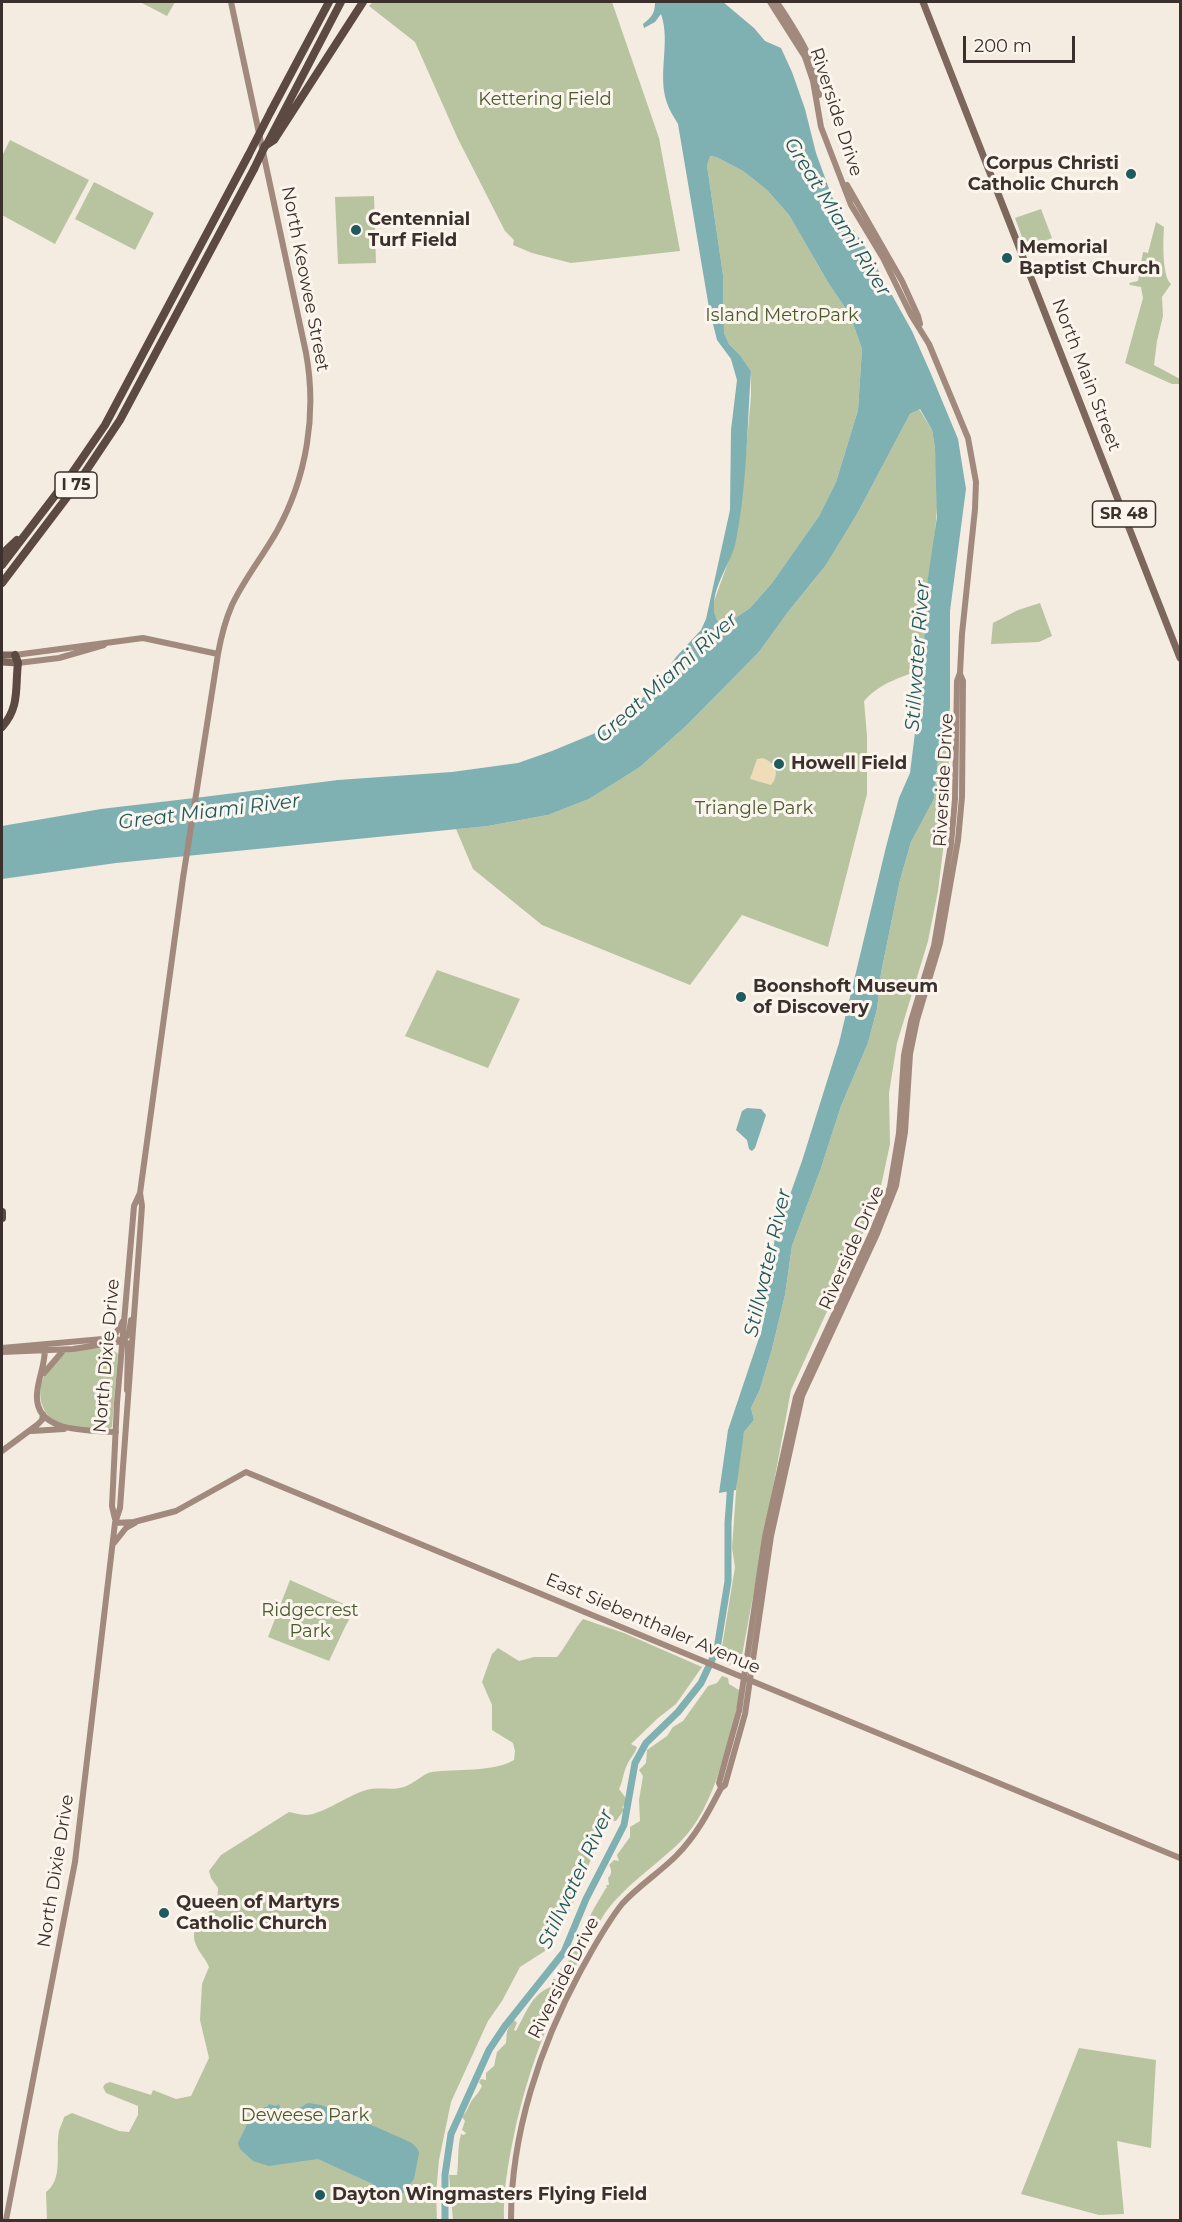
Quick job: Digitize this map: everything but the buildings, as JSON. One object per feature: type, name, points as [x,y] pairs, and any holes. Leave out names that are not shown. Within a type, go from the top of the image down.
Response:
[{"type":"highway","name":"I 75","points":[[2,565],[90,448],[132,377],[329,2]]},
{"type":"highway","points":[[273,136],[342,2]]},
{"type":"highway","points":[[273,136],[363,2]]},
{"type":"highway","name":"I 75","points":[[2,583],[96,458],[141,381],[265,146],[273,136]]},
{"type":"highway","points":[[2,554],[30,529]]},
{"type":"highway","points":[[2,720],[9,712],[12,701],[15,660]]},
{"type":"highway","points":[[2,727],[15,709],[15,660]]},
{"type":"highway","points":[[2,1212],[2,1218]]},
{"type":"main road","name":"North Keowee Street","points":[[183,878],[197,780],[224,628],[231,606],[279,527],[294,495],[305,452],[311,411],[306,352],[231,2]]},
{"type":"main road","name":"Riverside Drive","points":[[770,2],[805,57],[813,81],[821,127],[851,205],[883,258],[911,315],[921,328]]},
{"type":"main road","name":"Riverside Drive","points":[[511,2220],[512,2180],[523,2121],[546,2041],[561,2009],[612,1917],[633,1893],[691,1840],[708,1815],[721,1788],[725,1785],[738,1742],[748,1680],[765,1537],[796,1397],[872,1233],[890,1187],[899,1132],[904,1055],[911,1021],[934,946],[950,853],[955,797],[957,681],[960,673],[974,523],[976,482],[970,449],[964,426],[902,281],[847,184],[823,119],[813,64],[807,49],[777,2]]},
{"type":"main road","name":"North Main Street","points":[[923,2],[1180,658]]},
{"type":"main road","points":[[2,662],[126,639],[149,639],[218,654]]},
{"type":"main road","points":[[2,655],[15,660]]},
{"type":"main road","name":"North Dixie Drive","points":[[115,1522],[112,1506],[118,1390],[134,1206],[140,1192],[183,878]]},
{"type":"main road","name":"North Dixie Drive","points":[[6,2220],[75,1862],[115,1522],[121,1498],[137,1292],[142,1206],[140,1192]]},
{"type":"main road","points":[[10,1347],[25,1350],[66,1350],[123,1341],[129,1333],[132,1300],[137,1292]]},
{"type":"main road","points":[[109,1339],[121,1327],[126,1312]]},
{"type":"main road","points":[[2,1347],[109,1339],[123,1341],[128,1347],[126,1377],[129,1399]]},
{"type":"main road","points":[[2,1352],[42,1350],[82,1341]]},
{"type":"main road","points":[[101,1346],[113,1347],[121,1359]]},
{"type":"main road","points":[[42,1350],[37,1398],[43,1414],[54,1424],[69,1429]]},
{"type":"main road","points":[[41,1376],[57,1355],[66,1350]]},
{"type":"main road","points":[[118,1390],[121,1418],[128,1420]]},
{"type":"main road","points":[[2,1451],[29,1432],[42,1420],[43,1414]]},
{"type":"main road","points":[[29,1432],[39,1429],[116,1432]]},
{"type":"main road","name":"East Siebenthaler Avenue","points":[[115,1522],[139,1521],[164,1515],[187,1506],[246,1472],[1180,1858]]},
{"type":"main road","points":[[114,1486],[117,1498],[121,1498]]},
{"type":"main road","points":[[114,1543],[126,1528],[139,1521]]},
{"type":"green space","points":[[140,2],[175,2],[167,16]]},
{"type":"green space","name":"Kettering Field","points":[[373,2],[612,2],[659,138],[680,251],[571,263],[532,253],[513,245],[514,240],[505,231],[458,139],[415,42],[369,6]]},
{"type":"green space","points":[[10,140],[89,180],[55,244],[2,215],[2,156]]},
{"type":"green space","name":"Island MetroPark","points":[[709,156],[716,157],[743,171],[767,190],[789,215],[850,315],[862,349],[858,410],[836,482],[819,516],[772,583],[750,608],[734,619],[719,623],[713,604],[734,546],[742,496],[751,371],[729,344],[724,333],[723,275],[707,165]]},
{"type":"green space","points":[[94,182],[154,213],[135,250],[75,219]]},
{"type":"green space","name":"Centennial Turf Field","points":[[374,196],[376,263],[338,264],[335,197]]},
{"type":"green space","points":[[1041,209],[1052,238],[1026,248],[1015,218]]},
{"type":"green space","points":[[1156,222],[1164,227],[1165,266],[1171,284],[1162,297],[1163,316],[1154,365],[1180,379],[1180,384],[1172,384],[1125,363],[1143,298],[1141,287],[1129,283],[1138,281],[1143,252],[1148,253]]},
{"type":"green space","name":"Triangle Park","points":[[919,409],[932,430],[938,496],[934,546],[926,591],[923,668],[885,685],[864,701],[867,736],[867,794],[828,947],[742,915],[690,985],[542,925],[473,869],[456,829],[488,826],[548,815],[589,799],[640,767],[686,726],[759,652],[826,565],[857,514],[910,414]]},
{"type":"green space","points":[[1040,603],[1052,636],[1039,642],[991,644],[993,623],[1018,610]]},
{"type":"green space","points":[[950,708],[948,810],[938,891],[928,941],[897,1043],[889,1093],[890,1144],[878,1200],[791,1390],[741,1661],[732,1666],[720,1659],[735,1567],[732,1548],[738,1464],[744,1432],[754,1420],[751,1408],[760,1389],[772,1349],[785,1295],[792,1246],[841,1106],[868,1043],[877,1009],[881,973],[900,880],[911,842],[934,799],[940,738]]},
{"type":"green space","points":[[437,970],[520,999],[488,1068],[405,1036]]},
{"type":"green space","points":[[111,1348],[118,1354],[112,1427],[109,1429],[63,1426],[49,1416],[43,1408],[41,1388],[48,1368],[55,1360],[63,1353],[76,1349]]},
{"type":"green space","name":"Ridgecrest Park","points":[[290,1580],[355,1609],[329,1661],[268,1637]]},
{"type":"green space","name":"Deweese Park","points":[[583,1619],[624,1633],[702,1667],[676,1704],[631,1744],[637,1747],[628,1763],[619,1789],[625,1797],[626,1804],[622,1807],[624,1810],[616,1821],[608,1820],[610,1806],[601,1809],[604,1830],[597,1837],[599,1846],[596,1847],[571,1908],[545,1951],[520,1967],[502,2001],[488,2021],[451,2102],[439,2160],[436,2194],[437,2220],[47,2220],[46,2192],[52,2186],[57,2172],[59,2131],[64,2117],[72,2113],[119,2131],[129,2132],[138,2115],[138,2106],[106,2093],[103,2087],[110,2082],[151,2095],[153,2090],[176,2099],[191,2096],[209,2058],[200,2020],[202,1984],[209,1967],[197,1947],[194,1934],[199,1922],[217,1904],[218,1888],[209,1871],[221,1855],[289,1812],[313,1814],[363,1791],[404,1787],[429,1773],[497,1767],[514,1760],[513,1743],[492,1730],[492,1705],[482,1682],[492,1654],[498,1648],[519,1661],[534,1657],[557,1657]]},
{"type":"green space","points":[[722,1676],[728,1678],[729,1684],[739,1690],[740,1694],[712,1792],[693,1827],[681,1841],[632,1884],[605,1913],[573,1971],[542,2039],[526,2086],[506,2178],[504,2220],[453,2220],[449,2175],[457,2175],[461,2134],[466,2133],[462,2130],[465,2121],[462,2117],[482,2086],[479,2082],[481,2079],[486,2080],[486,2073],[494,2066],[497,2052],[506,2043],[507,2031],[513,2019],[517,2023],[514,2030],[516,2031],[534,1999],[551,1987],[553,1979],[556,1979],[562,1966],[570,1960],[569,1956],[574,1951],[572,1944],[581,1943],[591,1914],[607,1888],[606,1885],[609,1885],[608,1878],[611,1869],[609,1865],[614,1860],[619,1861],[617,1855],[630,1837],[630,1827],[640,1821],[639,1800],[643,1776],[639,1770],[646,1763],[647,1750],[683,1721],[708,1686],[717,1683]]},
{"type":"green space","points":[[1079,2048],[1156,2060],[1151,2148],[1117,2141],[1124,2214],[1099,2215],[1021,2194]]},
{"type":"sand","points":[[763,758],[775,769],[774,781],[771,785],[750,779],[757,759]]},
{"type":"water","name":"Great Miami River","points":[[655,2],[723,2],[754,28],[765,41],[781,48],[805,109],[816,153],[832,197],[867,250],[912,331],[931,374],[958,439],[966,489],[950,611],[950,708],[940,738],[934,799],[911,842],[900,880],[881,973],[877,1009],[868,1043],[841,1106],[792,1246],[785,1295],[772,1349],[760,1389],[751,1408],[754,1420],[744,1432],[736,1490],[719,1493],[728,1430],[762,1329],[775,1237],[802,1161],[839,1043],[886,847],[899,798],[910,773],[923,668],[926,591],[937,517],[935,448],[932,430],[920,409],[910,414],[857,514],[826,565],[759,652],[686,726],[640,767],[589,799],[548,815],[488,826],[116,863],[2,879],[2,826],[101,809],[338,780],[452,772],[518,763],[552,751],[593,734],[624,717],[659,681],[676,657],[701,630],[706,619],[730,510],[731,430],[737,380],[731,359],[717,340],[709,308],[678,124],[669,108],[664,92],[665,36],[661,14],[655,22],[644,28],[643,24],[654,12]],"holes":[[[710,156],[743,171],[767,190],[789,215],[850,315],[862,349],[858,410],[836,482],[819,516],[772,583],[750,608],[734,619],[719,623],[715,614],[715,594],[735,545],[742,503],[751,371],[729,344],[724,333],[723,275],[707,165]]]},
{"type":"water","points":[[747,1108],[761,1109],[766,1115],[752,1151],[749,1149],[747,1140],[736,1130],[742,1111]]},
{"type":"water","points":[[308,2103],[321,2105],[412,2143],[419,2153],[414,2179],[404,2193],[396,2195],[384,2193],[373,2184],[318,2159],[269,2166],[253,2161],[240,2149],[238,2143],[253,2112],[269,2104],[276,2106],[279,2104],[280,2108],[291,2113]]},
{"type":"waterway","name":"Stillwater River","points":[[445,2220],[445,2175],[451,2134],[489,2050],[505,2026],[564,1952],[586,1899],[624,1825],[635,1763],[646,1743],[678,1712],[701,1683],[717,1649],[728,1581],[731,1482]]},
{"type":"place","name":"Corpus Christi Catholic Church","points":[[1131,174]]},
{"type":"place","name":"Centennial Turf Field","points":[[356,230]]},
{"type":"place","name":"Memorial Baptist Church","points":[[1007,258]]},
{"type":"place","name":"Howell Field","points":[[779,764]]},
{"type":"place","name":"Boonshoft Museum of Discovery","points":[[741,997]]},
{"type":"place","name":"Queen of Martyrs Catholic Church","points":[[164,1913]]},
{"type":"place","name":"Dayton Wingmasters Flying Field","points":[[320,2195]]}]
